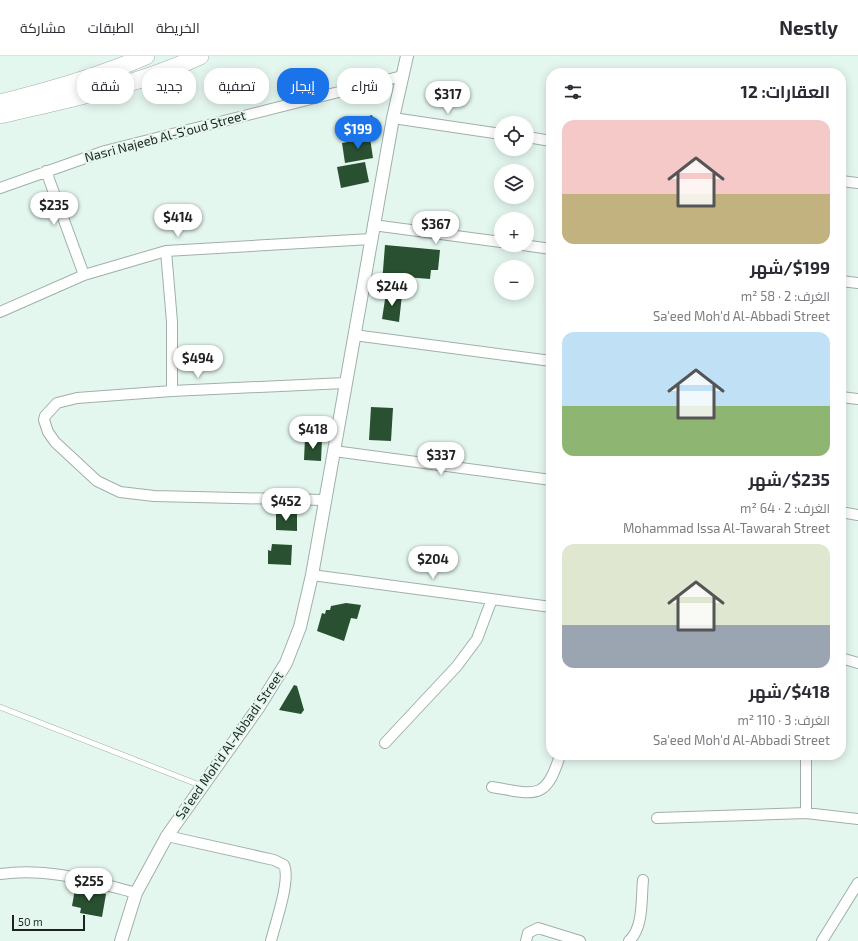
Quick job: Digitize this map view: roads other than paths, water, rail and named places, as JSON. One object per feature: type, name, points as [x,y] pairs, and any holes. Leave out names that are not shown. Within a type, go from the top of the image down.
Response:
[{"type":"highway","points":[[119,68],[146,56]]},
{"type":"highway","points":[[0,115],[129,84],[173,69],[200,56]]},
{"type":"highway","points":[[0,91],[77,72]]},
{"type":"highway","points":[[0,103],[77,82]]},
{"type":"street","name":"Sa'eed Moh'd Al-Abbadi Street","points":[[400,56],[403,73]]},
{"type":"street","name":"Sa'eed Moh'd Al-Abbadi Street","points":[[121,941],[136,893],[167,836],[258,708],[286,663],[300,627],[312,575],[324,500],[334,451],[344,383],[372,239],[373,225],[393,118],[407,56]]},
{"type":"street","name":"Nasri Najeeb Al-S‘oud Street","points":[[0,188],[105,151],[403,73]]},
{"type":"street","points":[[393,118],[494,133]]},
{"type":"street","points":[[534,138],[546,140]]},
{"type":"street","points":[[46,171],[84,275]]},
{"type":"street","points":[[846,182],[858,183]]},
{"type":"street","points":[[373,225],[494,241]]},
{"type":"street","points":[[0,312],[84,275],[166,251],[372,239]]},
{"type":"street","points":[[534,247],[546,248]]},
{"type":"street","points":[[166,251],[172,322],[172,391]]},
{"type":"street","points":[[846,282],[858,283]]},
{"type":"street","points":[[354,335],[546,360]]},
{"type":"street","points":[[324,500],[154,496],[120,492],[97,480],[55,442],[48,432],[44,420],[45,416],[57,403],[67,400],[172,391],[344,383]]},
{"type":"street","points":[[846,398],[858,399]]},
{"type":"street","points":[[334,451],[546,479]]},
{"type":"street","points":[[846,513],[858,515]]},
{"type":"street","points":[[312,575],[546,606]]},
{"type":"street","points":[[385,743],[457,666],[477,639],[492,599]]},
{"type":"street","points":[[846,659],[858,663]]},
{"type":"street","points":[[492,787],[528,792],[539,790],[552,780],[558,760]]},
{"type":"street","points":[[806,760],[806,813]]},
{"type":"street","points":[[657,818],[806,813],[858,819]]},
{"type":"street","points":[[167,836],[274,860],[284,866],[287,873],[271,941]]},
{"type":"street","points":[[0,874],[23,872],[51,873],[136,893]]},
{"type":"street","points":[[629,941],[635,935],[639,925],[643,880]]},
{"type":"street","points":[[822,941],[829,936],[858,883]]},
{"type":"street","points":[[526,941],[528,933],[538,928],[580,941]]},
{"type":"lane","points":[[0,707],[202,786]]}]
